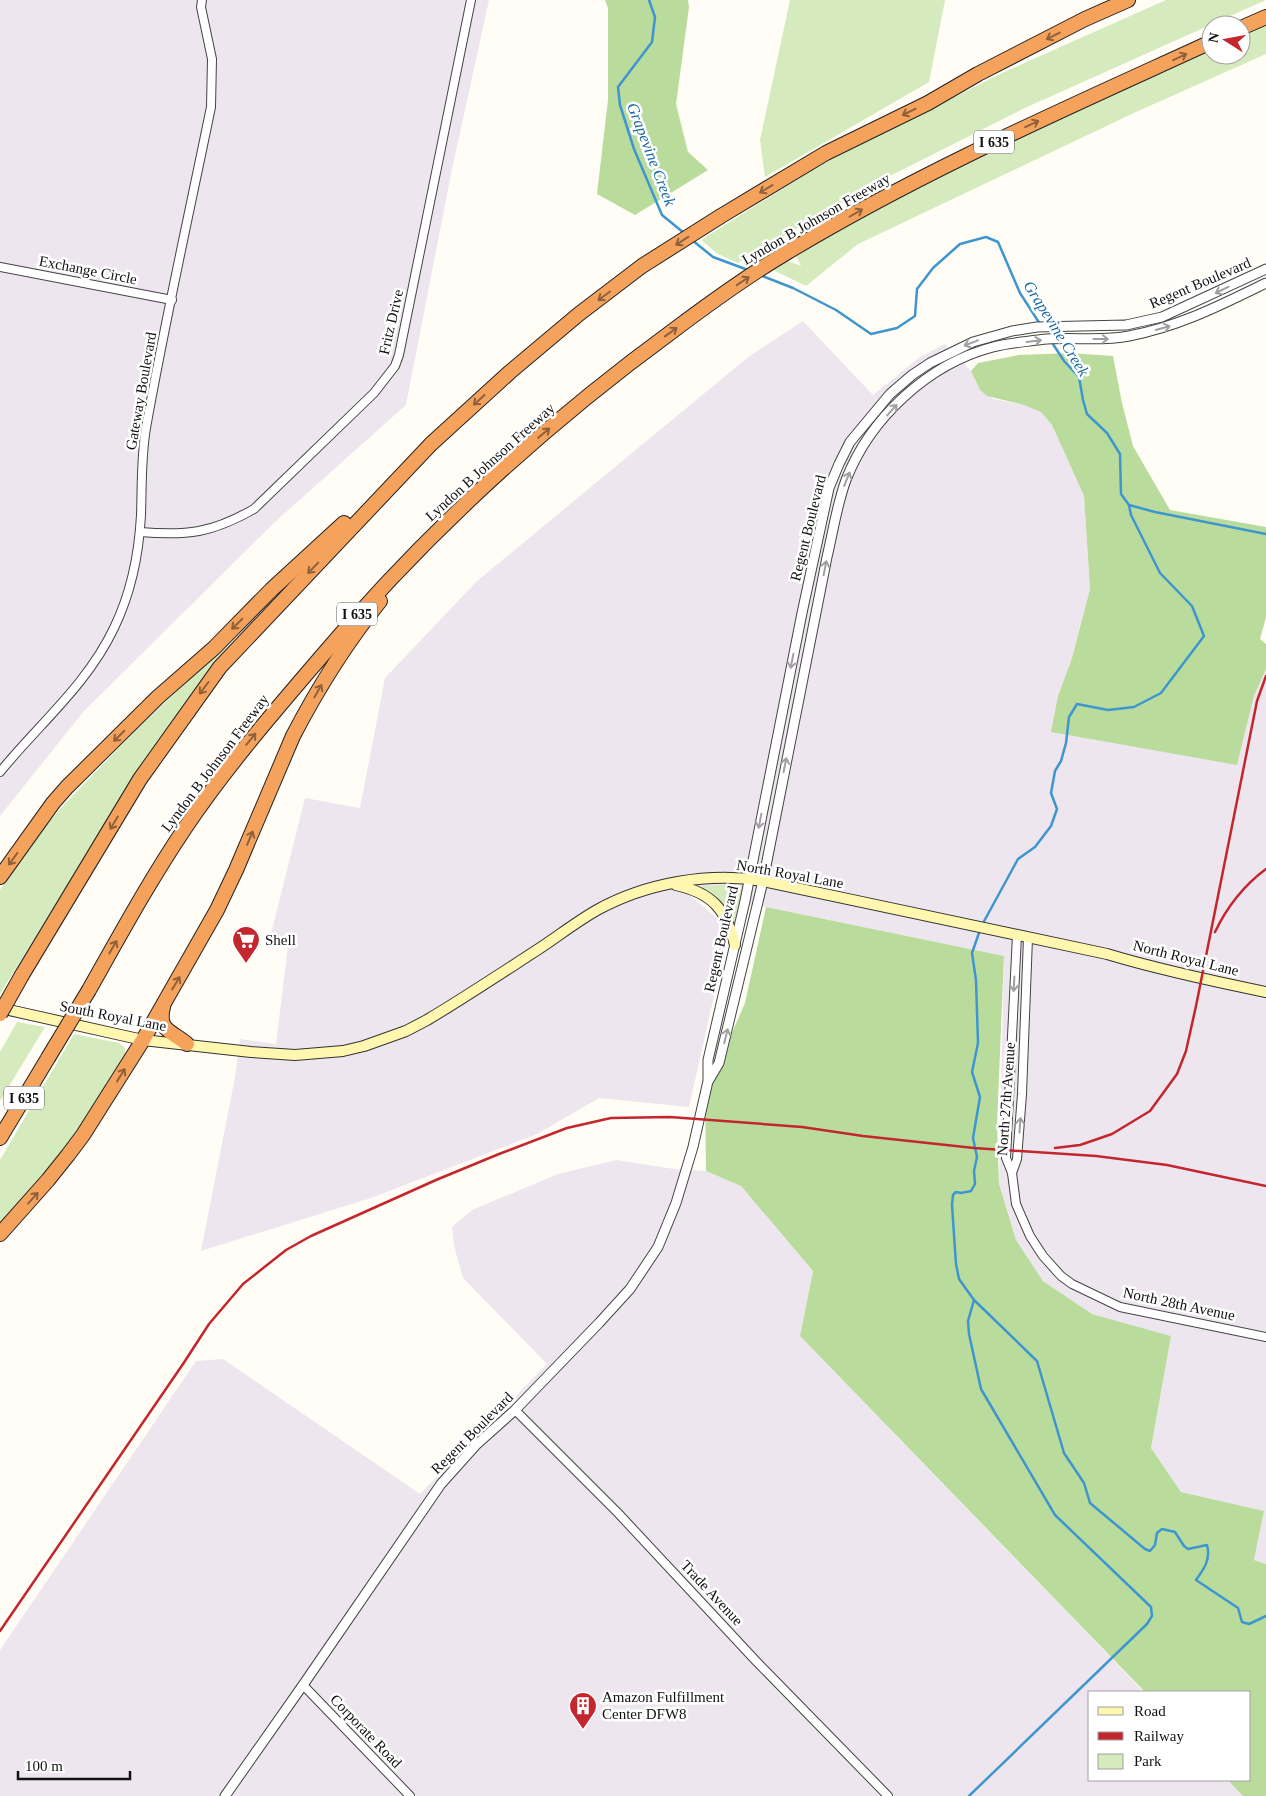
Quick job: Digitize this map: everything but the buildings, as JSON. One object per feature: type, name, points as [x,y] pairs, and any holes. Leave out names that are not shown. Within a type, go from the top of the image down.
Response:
[{"type":"highway","points":[[0,877],[53,803],[150,705],[214,648],[271,590],[431,444],[510,372],[579,314],[642,266],[826,153],[928,103],[978,74],[1120,0]]},
{"type":"highway","points":[[1085,19],[1128,0]]},
{"type":"highway","points":[[1251,24],[1266,17]]},
{"type":"highway","name":"Lyndon B Johnson Freeway","points":[[0,1138],[89,990],[150,883],[185,828],[223,774],[283,699],[357,614],[464,504],[521,452],[621,368],[703,308],[783,254],[887,195],[977,149],[1201,47]]},
{"type":"highway","points":[[0,1014],[140,779],[220,667],[431,444]]},
{"type":"highway","points":[[0,1234],[48,1180],[83,1135],[143,1040],[217,910],[293,736],[331,668],[372,611],[464,504]]},
{"type":"highway","points":[[164,1002],[161,1016],[162,1023],[167,1031],[187,1044]]},
{"type":"main road","name":"North Royal Lane","points":[[251,1052],[295,1055],[343,1051],[364,1046],[406,1031],[457,1002],[598,910],[630,895],[670,884],[707,879],[749,879],[1107,954],[1201,979],[1266,992]]},
{"type":"main road","points":[[670,884],[695,890],[715,903],[727,920],[735,944]]},
{"type":"main road","name":"South Royal Lane","points":[[0,1008],[143,1040],[251,1052]]},
{"type":"street","name":"Fritz Drive","points":[[140,532],[174,534],[211,529],[237,519],[254,509],[374,392],[394,366],[399,355],[471,0]]},
{"type":"street","name":"Gateway Boulevard","points":[[0,772],[68,697],[97,660],[115,627],[133,571],[140,532],[145,430],[211,107],[212,59],[200,2]]},
{"type":"street","name":"Exchange Circle","points":[[0,267],[172,300]]},
{"type":"street","name":"Regent Boulevard","points":[[225,1796],[440,1484],[476,1445],[515,1410],[599,1323],[630,1289],[658,1247],[676,1203],[693,1147],[708,1081],[708,1060],[749,879],[829,488],[838,464],[850,442],[886,399],[912,375],[930,363],[973,342],[1012,331],[1037,327],[1126,325],[1162,317],[1266,269]]},
{"type":"street","name":"Regent Boulevard","points":[[708,1081],[719,1063],[763,882],[827,557],[846,480],[862,449],[892,408],[929,376],[958,360],[993,347],[1040,340],[1111,339],[1163,328],[1198,316],[1266,283]]},
{"type":"street","points":[[954,351],[958,360]]},
{"type":"street","name":"North 27th Avenue","points":[[1012,1172],[1006,1158],[1017,935]]},
{"type":"street","name":"North 27th Avenue","points":[[1012,1172],[1017,1159],[1022,1094],[1028,938]]},
{"type":"street","points":[[1009,1094],[1022,1094]]},
{"type":"street","name":"North 28th Avenue","points":[[1012,1172],[1016,1204],[1030,1236],[1043,1256],[1060,1276],[1072,1284],[1120,1307],[1266,1337]]},
{"type":"street","name":"Trade Avenue","points":[[515,1410],[618,1513],[756,1661],[888,1796]]},
{"type":"street","name":"Corporate Road","points":[[303,1685],[410,1796]]},
{"type":"shaded area","points":[[0,0],[489,0],[451,174],[406,405],[276,521],[84,711],[0,816]]},
{"type":"shaded area","points":[[803,321],[873,395],[920,357],[945,344],[971,371],[980,390],[994,399],[1024,405],[1041,412],[1052,425],[1084,496],[1090,589],[1072,658],[1058,696],[1237,765],[1254,696],[1266,669],[1266,1564],[1254,1560],[1264,1511],[1181,1492],[1151,1448],[1171,1336],[1092,1314],[1043,1281],[1016,1240],[999,1184],[1004,956],[766,907],[692,897],[718,919],[723,956],[689,1107],[599,1098],[537,1134],[371,1198],[201,1251],[235,1077],[240,1039],[276,1044],[288,946],[270,938],[305,798],[360,808],[385,678],[477,581],[747,358]]},
{"type":"shaded area","points":[[616,1160],[674,1169],[706,1171],[741,1186],[813,1271],[800,1336],[1143,1691],[1088,1691],[1088,1781],[1230,1781],[1244,1796],[0,1796],[0,1650],[196,1361],[223,1359],[420,1494],[547,1364],[463,1278],[454,1246],[452,1227],[472,1210],[558,1174]]},
{"type":"green space","points":[[605,0],[688,0],[689,7],[676,104],[688,152],[708,170],[635,215],[597,194],[608,100],[608,8]]},
{"type":"green space","points":[[790,0],[945,0],[929,82],[765,177],[760,140]]},
{"type":"green space","points":[[1166,0],[1266,0],[1232,15],[1201,15],[1201,29],[1027,107],[872,185],[738,263],[718,254],[701,240],[825,162],[1002,73]]},
{"type":"green space","points":[[1266,24],[1266,54],[1251,61],[1251,31]]},
{"type":"green space","points":[[1201,54],[1201,65],[1241,65],[1136,112],[858,244],[806,286],[771,269],[785,260],[801,266],[795,254],[941,172]]},
{"type":"green space","points":[[1070,353],[1113,356],[1133,446],[1170,510],[1266,527],[1266,617],[1260,639],[1266,644],[1266,669],[1254,696],[1237,765],[1051,732],[1058,696],[1072,658],[1090,589],[1084,496],[1052,425],[1041,412],[1024,405],[987,396],[980,390],[971,371],[978,363],[1019,355]]},
{"type":"green space","points":[[234,637],[145,759],[0,994],[0,890],[28,847],[62,807],[135,731]]},
{"type":"green space","points":[[743,886],[734,924],[694,887]]},
{"type":"green space","points":[[766,907],[1004,956],[997,1125],[999,1184],[1016,1240],[1043,1281],[1092,1314],[1171,1336],[1151,1448],[1181,1492],[1264,1511],[1254,1560],[1266,1564],[1266,1796],[1243,1796],[1229,1781],[1251,1781],[1251,1691],[1144,1691],[800,1336],[813,1271],[741,1186],[706,1171],[705,1094],[745,1003]]},
{"type":"green space","points":[[17,1022],[45,1027],[0,1101],[0,1052]]},
{"type":"green space","points":[[74,1034],[119,1043],[125,1048],[125,1056],[84,1126],[0,1229],[0,1160]]},
{"type":"waterway","name":"Grapevine Creek","points":[[649,0],[655,17],[652,42],[618,87],[620,105],[634,149],[662,215],[684,233]]},
{"type":"waterway","name":"Grapevine Creek","points":[[760,275],[793,288],[836,310],[871,334],[897,328],[915,316],[917,289],[933,268],[960,244],[986,237],[998,242],[1020,293],[1040,324]]},
{"type":"waterway","name":"Grapevine Creek","points":[[692,240],[713,257],[748,270]]},
{"type":"waterway","name":"Grapevine Creek","points":[[982,925],[1018,859],[1035,847],[1051,826],[1057,809],[1051,793],[1055,771],[1061,761],[1066,743],[1069,717],[1077,704],[1108,710],[1134,707],[1161,693],[1204,636],[1192,606],[1160,573],[1131,515],[1129,505],[1121,494],[1120,454],[1107,433],[1087,414],[1079,377],[1064,361],[1051,341]]},
{"type":"waterway","points":[[1129,505],[1266,534]]},
{"type":"waterway","name":"Grapevine Creek","points":[[980,930],[972,953],[976,980],[978,1043],[972,1072],[980,1097],[973,1138],[977,1157],[974,1171],[975,1184],[971,1191],[956,1192],[953,1195],[952,1205],[956,1264],[959,1279],[974,1300],[1037,1361],[1064,1453],[1084,1483],[1090,1503],[1145,1549],[1150,1551],[1155,1545],[1157,1533],[1162,1529],[1175,1532],[1188,1549],[1207,1545],[1207,1559],[1204,1568],[1196,1580],[1238,1608],[1242,1622],[1249,1624],[1266,1616]]},
{"type":"waterway","points":[[969,1796],[1147,1624],[1152,1616],[1151,1607],[1055,1515],[981,1389],[969,1334],[968,1321],[974,1300]]},
{"type":"railway","points":[[1055,1148],[1080,1145],[1112,1134],[1150,1111],[1177,1074],[1186,1051],[1257,701],[1266,676]]},
{"type":"railway","points":[[1215,932],[1236,897],[1266,869]]},
{"type":"railway","points":[[0,1631],[209,1324],[243,1284],[286,1250],[311,1236],[436,1180],[567,1128],[611,1118],[670,1117],[802,1127],[863,1136],[974,1148],[1096,1156],[1167,1165],[1266,1186]]},
{"type":"place","name":"Shell","points":[[246,964]]},
{"type":"place","name":"Amazon Fulfillment Center DFW8","points":[[583,1730]]}]
